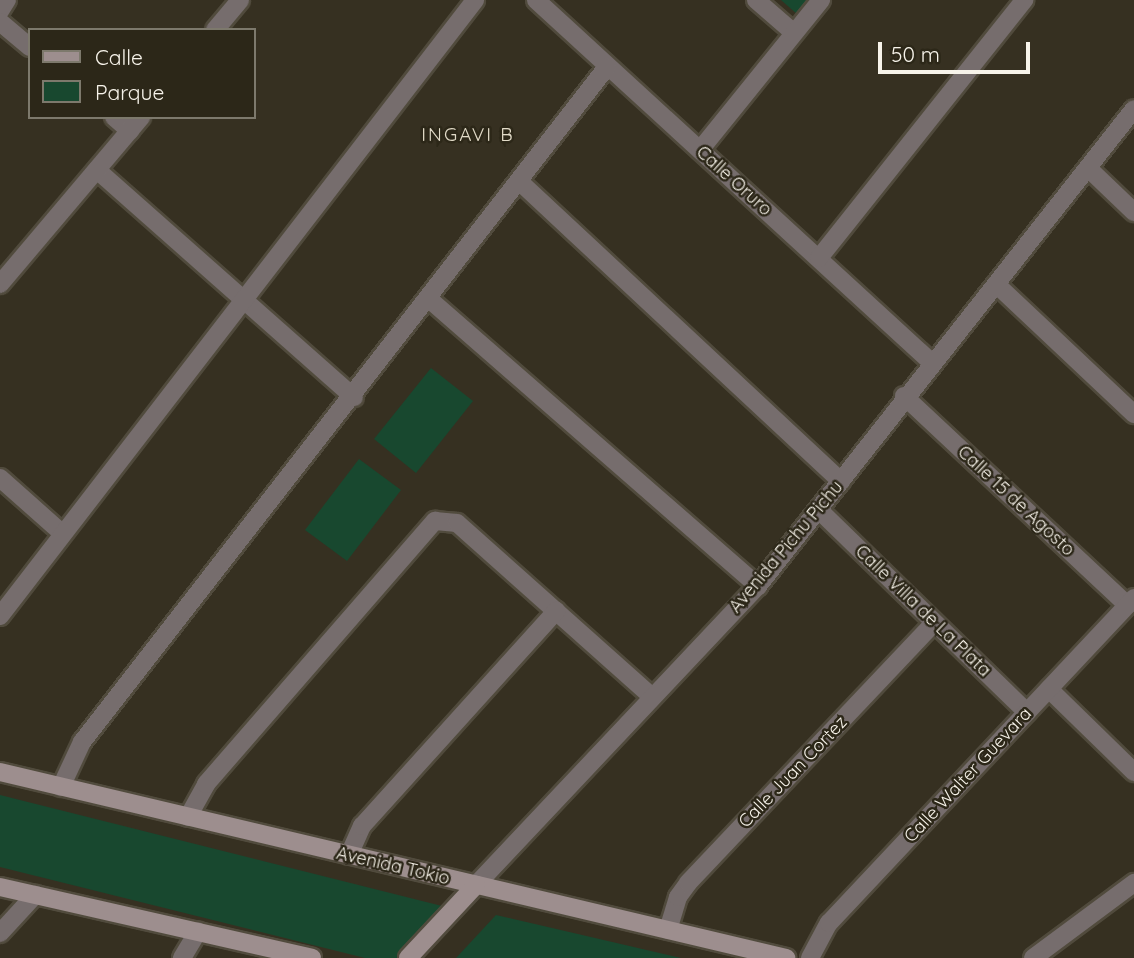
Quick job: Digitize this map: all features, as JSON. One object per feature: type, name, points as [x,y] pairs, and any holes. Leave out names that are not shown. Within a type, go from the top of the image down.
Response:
[{"type":"street","points":[[0,11],[7,0]]},
{"type":"street","points":[[217,28],[240,0]]},
{"type":"street","points":[[0,615],[475,0]]},
{"type":"street","name":"Calle Oruro","points":[[536,0],[931,362]]},
{"type":"street","points":[[756,0],[794,33]]},
{"type":"street","points":[[700,150],[821,0]]},
{"type":"street","points":[[819,258],[1024,0]]},
{"type":"street","points":[[0,22],[28,45]]},
{"type":"street","points":[[61,786],[82,742],[354,397],[607,67]]},
{"type":"street","name":"Avenida Pichu Pichu","points":[[408,958],[651,696],[758,586],[931,362],[1134,109]]},
{"type":"street","points":[[0,284],[136,124]]},
{"type":"street","points":[[1088,168],[1134,212]]},
{"type":"street","points":[[96,170],[354,397]]},
{"type":"street","points":[[520,182],[841,481]]},
{"type":"street","points":[[996,284],[1134,414]]},
{"type":"street","points":[[429,299],[758,586]]},
{"type":"street","name":"Calle 15 de Agosto","points":[[905,396],[1130,601]]},
{"type":"street","points":[[0,478],[62,533]]},
{"type":"street","name":"Calle Villa de La Plata","points":[[819,510],[1027,712]]},
{"type":"street","points":[[188,817],[202,790],[435,521],[457,523],[651,696]]},
{"type":"street","name":"Calle Walter Guevara","points":[[810,958],[829,923],[1130,601]]},
{"type":"street","points":[[349,855],[362,826],[556,611]]},
{"type":"street","name":"Calle Juan Cortez","points":[[668,930],[678,897],[688,883],[934,623]]},
{"type":"street","points":[[1049,689],[1134,772]]},
{"type":"street","name":"Avenida Tokio","points":[[0,772],[786,958]]},
{"type":"street","points":[[1033,958],[1134,883]]},
{"type":"street","points":[[0,887],[312,958]]},
{"type":"street","points":[[0,933],[35,895]]},
{"type":"street","points":[[182,958],[198,931]]},
{"type":"green space","points":[[781,0],[808,0],[797,14]]},
{"type":"green space","points":[[431,368],[473,401],[416,473],[374,439]]},
{"type":"green space","points":[[359,459],[401,490],[347,561],[305,530]]},
{"type":"green space","points":[[0,795],[446,907],[402,958],[365,958],[0,867]]},
{"type":"green space","points":[[496,915],[681,958],[456,958]]},
{"type":"district","name":"INGAVI B","points":[[468,135]]}]
